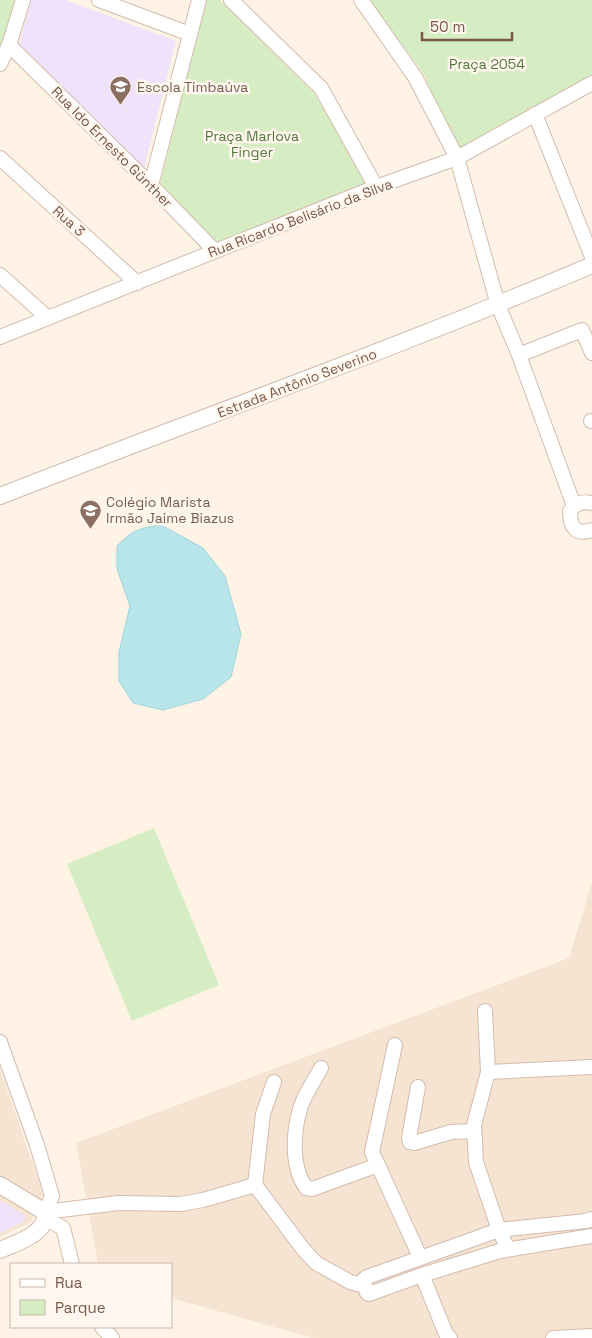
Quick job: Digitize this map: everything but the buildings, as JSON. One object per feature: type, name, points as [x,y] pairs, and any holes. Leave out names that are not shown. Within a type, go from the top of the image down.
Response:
[{"type":"street","points":[[0,64],[9,45],[23,0]]},
{"type":"street","points":[[151,186],[199,0]]},
{"type":"street","points":[[231,0],[321,88],[376,187]]},
{"type":"street","points":[[362,0],[415,77],[457,158],[498,305],[519,355],[574,506]]},
{"type":"street","points":[[106,1],[190,34]]},
{"type":"street","name":"Rua Ido Ernesto Günther","points":[[9,45],[214,251]]},
{"type":"street","name":"Rua Ricardo Belisário da Silva","points":[[0,337],[376,187],[457,158],[592,83]]},
{"type":"street","points":[[535,114],[592,257]]},
{"type":"street","name":"Rua 3","points":[[0,158],[137,283]]},
{"type":"street","name":"Estrada Antônio Severino","points":[[0,496],[498,305],[592,265]]},
{"type":"street","points":[[0,276],[48,318]]},
{"type":"street","points":[[519,355],[582,330],[592,353]]},
{"type":"street","points":[[592,503],[580,502],[570,511],[572,526],[578,531],[585,533],[592,530]]},
{"type":"street","points":[[485,1010],[488,1072],[474,1125],[476,1162],[499,1230],[508,1249]]},
{"type":"street","points":[[0,1042],[37,1145],[52,1196],[40,1229],[31,1236],[0,1250]]},
{"type":"street","points":[[395,1045],[372,1152],[420,1258]]},
{"type":"street","points":[[488,1072],[592,1067]]},
{"type":"street","points":[[321,1068],[300,1108],[294,1140],[297,1166],[302,1182],[306,1188],[312,1189],[378,1164]]},
{"type":"street","points":[[274,1082],[263,1114],[255,1185],[303,1249],[316,1263],[350,1282],[365,1286]]},
{"type":"street","points":[[418,1087],[409,1138],[410,1142],[414,1144],[451,1132],[474,1131]]},
{"type":"street","points":[[0,1185],[63,1228],[72,1263]]},
{"type":"street","points":[[45,1215],[118,1203],[181,1204],[203,1200],[255,1185]]},
{"type":"street","points":[[592,1219],[499,1230],[363,1280],[369,1294],[422,1275],[508,1249],[592,1236]]},
{"type":"street","points":[[422,1275],[446,1334],[450,1338]]},
{"type":"street","points":[[103,1328],[112,1338]]},
{"type":"street","points":[[553,1338],[592,1336]]},
{"type":"shaded area","name":"Escola Timbaúva","points":[[31,0],[66,0],[176,41],[144,168],[19,45]]},
{"type":"shaded area","points":[[592,882],[592,1338],[313,1338],[172,1298],[172,1263],[98,1263],[76,1143],[569,958]]},
{"type":"shaded area","points":[[0,1069],[43,1193],[31,1222],[0,1237]]},
{"type":"shaded area","points":[[0,1200],[26,1216],[23,1222],[0,1233]]},
{"type":"green space","points":[[0,0],[16,0],[0,53]]},
{"type":"green space","name":"Praça Marlova Finger","points":[[206,0],[220,0],[314,93],[368,185],[218,244],[160,184]]},
{"type":"green space","name":"Praça 2054","points":[[371,0],[592,0],[592,78],[459,151],[423,73]]},
{"type":"green space","points":[[154,828],[219,985],[132,1021],[67,864]]},
{"type":"water","points":[[161,525],[203,548],[225,576],[241,634],[231,677],[203,699],[163,710],[133,703],[119,681],[119,652],[130,606],[117,569],[117,546],[127,536],[147,527]]},
{"type":"place","name":"Escola Timbaúva","points":[[121,106]]},
{"type":"place","name":"Colégio Marista Irmão Jaime Biazus","points":[[90,529]]}]
